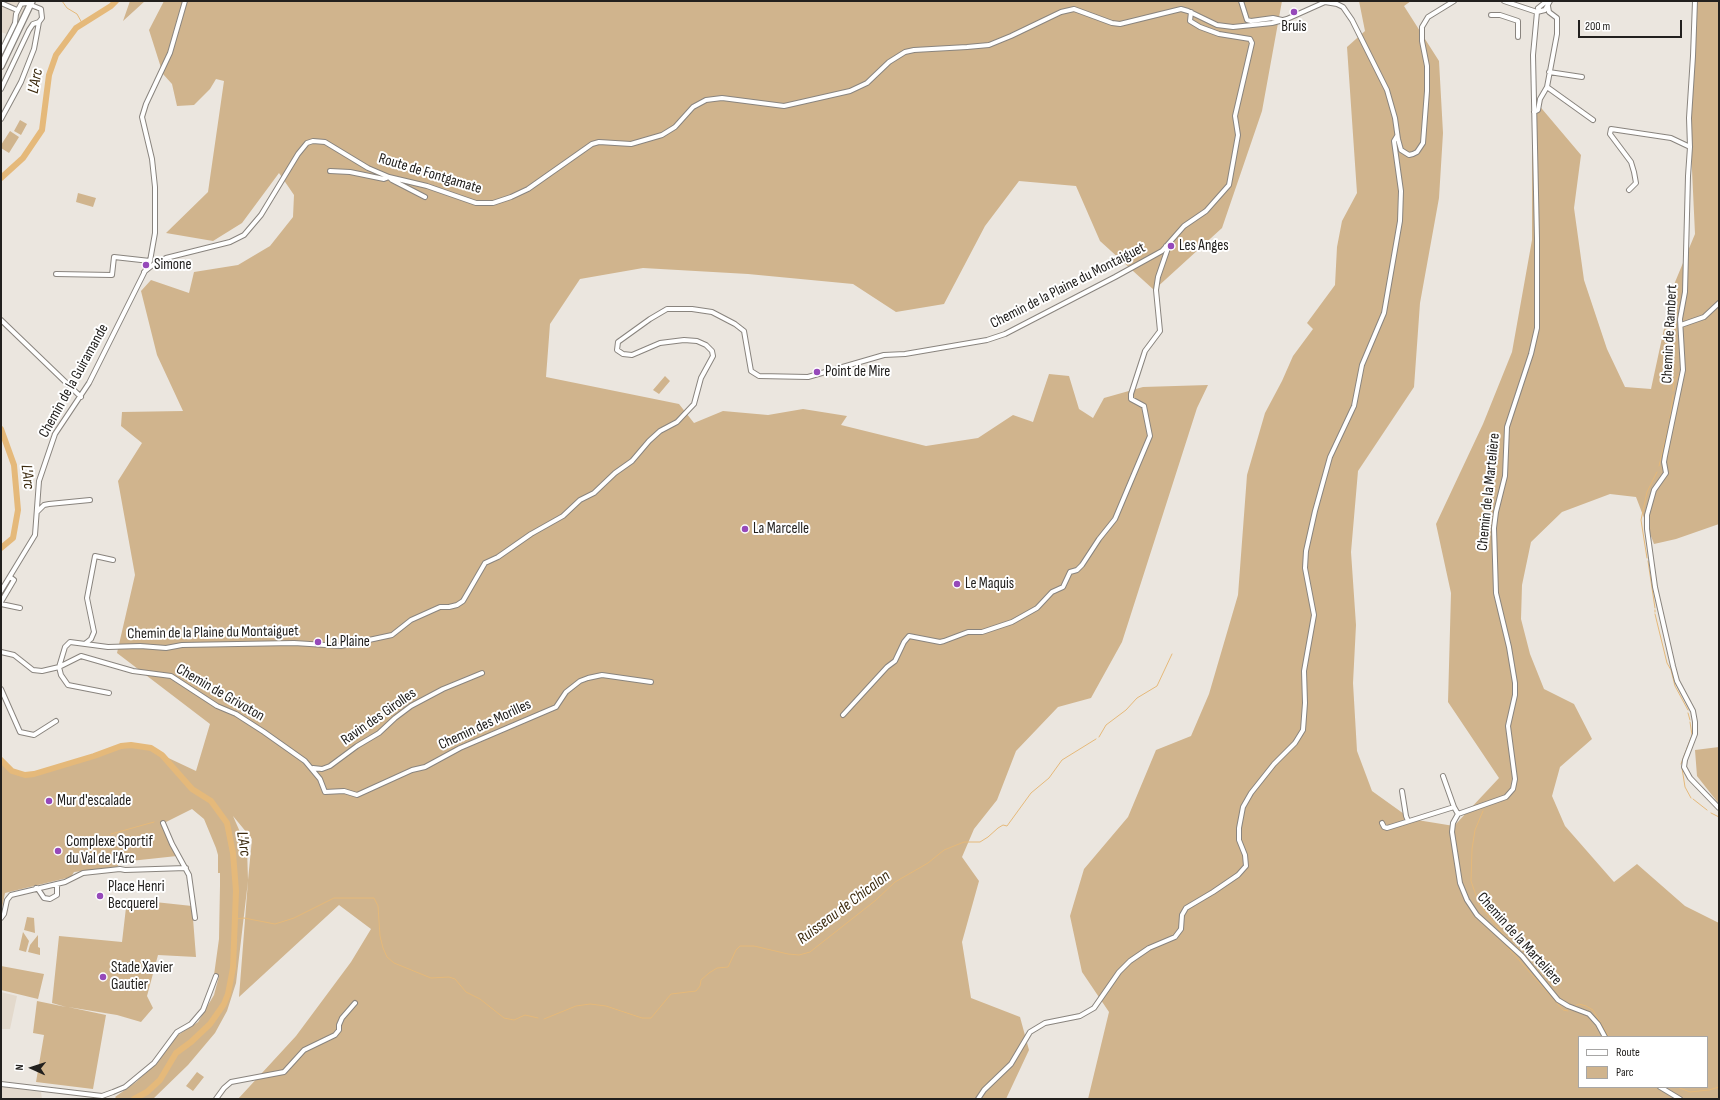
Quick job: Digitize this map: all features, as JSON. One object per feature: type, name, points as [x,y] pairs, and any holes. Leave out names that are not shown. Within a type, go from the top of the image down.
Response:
[{"type":"main road","points":[[1,66],[31,3]]},
{"type":"street","name":"Chemin de la Guiramande","points":[[1,591],[35,535],[39,481],[44,463],[59,428],[81,397],[150,261],[155,233],[155,187],[152,159],[142,117],[146,104],[170,53],[185,1]]},
{"type":"street","points":[[1241,1],[1247,20],[1251,21],[1273,18],[1283,20]]},
{"type":"street","points":[[1397,158],[1404,153],[1413,154],[1417,152],[1421,148],[1424,137],[1428,74],[1422,27],[1428,17],[1454,1]]},
{"type":"street","points":[[1504,1],[1529,9],[1545,10],[1548,6]]},
{"type":"street","points":[[1538,10],[1548,1]]},
{"type":"street","points":[[1535,112],[1538,110],[1540,99],[1547,87],[1558,22],[1557,18],[1549,12],[1548,1]]},
{"type":"street","name":"Chemin de Rambert","points":[[1695,1],[1694,56],[1689,118],[1690,147],[1687,184],[1685,292],[1680,325],[1683,370],[1664,456],[1666,473],[1654,490],[1647,515],[1647,529],[1655,587],[1673,666],[1677,681],[1693,711],[1695,722],[1695,734],[1685,760],[1685,771],[1719,808]]},
{"type":"street","name":"Route de Fontgamate","points":[[144,272],[154,264],[166,258],[230,242],[244,235],[261,215],[298,154],[308,143],[313,141],[325,142],[368,168],[389,177],[427,186],[476,202],[493,203],[511,197],[532,186],[592,144],[599,142],[631,144],[662,135],[675,127],[693,106],[706,100],[722,98],[784,106],[850,91],[867,83],[889,62],[905,52],[924,49],[967,48],[990,45],[1067,10],[1082,10],[1104,20],[1120,24],[1138,21],[1173,10],[1181,10],[1191,12],[1209,22],[1224,27],[1249,26],[1283,20],[1325,2],[1337,4],[1343,8],[1352,20],[1387,90],[1394,112],[1399,145],[1404,153]]},
{"type":"street","points":[[1,3],[17,10]]},
{"type":"street","points":[[1,52],[15,23],[17,10],[23,3],[31,3],[43,11],[42,18],[39,22],[38,34],[30,58],[19,85],[1,119]]},
{"type":"street","name":"Chemin de la Martelière","points":[[1538,10],[1533,55],[1537,239],[1537,328],[1531,354],[1508,427],[1505,476],[1496,512],[1494,528],[1496,593],[1509,647],[1515,683],[1515,696],[1508,726],[1515,779],[1513,789],[1506,797],[1458,814],[1453,823],[1452,832],[1456,866],[1460,883],[1470,906],[1477,915],[1522,956],[1558,1000],[1568,1006],[1589,1014],[1598,1024],[1604,1036]]},
{"type":"street","name":"Chemin de la Plaine du Montaiguet","points":[[59,667],[65,647],[70,642],[108,647],[140,646],[166,648],[182,646],[294,643],[341,646],[392,635],[411,620],[440,607],[457,605],[463,601],[485,563],[498,557],[531,534],[563,516],[580,500],[594,493],[615,473],[632,461],[649,441],[660,431],[677,422],[694,404],[701,378],[714,356],[712,351],[706,345],[697,341],[684,340],[660,343],[632,355],[623,354],[617,350],[618,342],[668,308],[712,312],[735,324],[744,331],[751,371],[759,376],[808,377],[884,355],[966,345],[1005,334],[1162,251],[1184,226],[1206,212],[1229,185],[1238,135],[1235,116],[1252,43],[1250,39],[1219,34],[1200,27],[1190,21],[1191,12]]},
{"type":"street","points":[[1491,15],[1500,15],[1518,21],[1518,38]]},
{"type":"street","points":[[1,89],[33,24],[39,22]]},
{"type":"street","points":[[1549,72],[1582,77]]},
{"type":"street","points":[[1547,87],[1593,120]]},
{"type":"street","points":[[1629,190],[1636,183],[1634,172],[1631,162],[1610,134],[1611,129],[1671,138],[1690,147]]},
{"type":"street","points":[[978,1099],[984,1090],[1011,1064],[1030,1032],[1045,1023],[1080,1016],[1094,1008],[1119,972],[1130,961],[1149,948],[1175,937],[1181,928],[1182,915],[1186,908],[1238,875],[1246,866],[1245,855],[1239,840],[1239,828],[1243,807],[1256,787],[1274,764],[1295,743],[1303,730],[1306,703],[1304,670],[1314,615],[1305,568],[1306,551],[1314,511],[1330,457],[1354,406],[1362,365],[1384,313],[1400,221],[1401,191],[1394,141],[1397,136]]},
{"type":"street","points":[[1683,143],[1690,139]]},
{"type":"street","points":[[330,171],[350,172],[384,179],[389,177],[425,197]]},
{"type":"street","points":[[843,715],[887,666],[894,661],[904,642],[909,636],[940,642],[968,632],[982,632],[995,626],[1012,622],[1037,608],[1052,592],[1062,587],[1070,572],[1077,570],[1082,565],[1099,539],[1116,519],[1150,436],[1144,406],[1131,399],[1131,394],[1145,351],[1160,331],[1156,290],[1158,277],[1168,248],[1166,246]]},
{"type":"street","points":[[56,274],[112,275],[114,257],[150,261]]},
{"type":"street","points":[[1680,325],[1704,317],[1719,303]]},
{"type":"street","points":[[2,323],[81,397]]},
{"type":"street","points":[[37,513],[44,505],[90,500]]},
{"type":"street","points":[[86,643],[91,639],[94,632],[87,598],[95,556],[113,560]]},
{"type":"street","points":[[10,577],[14,580],[1,603],[20,608]]},
{"type":"street","points":[[1,652],[14,655],[33,670],[42,671],[59,667],[60,675],[68,685],[109,693]]},
{"type":"street","name":"Chemin de Grivoton","points":[[59,667],[81,656],[133,671],[171,676],[217,706],[236,714],[305,761],[320,779],[324,790]]},
{"type":"street","name":"Ravin des Girolles","points":[[312,768],[322,769],[330,766],[357,746],[379,733],[411,706],[482,673]]},
{"type":"street","name":"Chemin des Morilles","points":[[324,790],[327,793],[344,791],[357,795],[412,770],[425,767],[460,748],[556,707],[566,692],[574,686],[596,675],[651,682]]},
{"type":"street","points":[[1,689],[20,732],[34,735],[56,721]]},
{"type":"street","points":[[1442,776],[1458,814]]},
{"type":"street","points":[[1402,791],[1408,821]]},
{"type":"street","points":[[1382,823],[1384,827],[1387,828],[1454,807]]},
{"type":"street","points":[[163,823],[175,850],[186,868],[190,880],[195,918]]},
{"type":"street","points":[[1,918],[7,900],[11,895],[57,884],[87,872],[120,869],[186,868]]},
{"type":"street","points":[[36,888],[44,898],[52,899],[57,895],[57,884]]},
{"type":"street","points":[[1,1084],[102,1096],[125,1087],[154,1063],[177,1032],[191,1024],[203,1010],[216,976]]},
{"type":"street","points":[[216,1099],[224,1088],[231,1082],[284,1072],[304,1050],[335,1035],[339,1030],[339,1025],[342,1018],[355,1003]]},
{"type":"street","points":[[1662,1088],[1680,1099]]},
{"type":"shaded area","points":[[1,1],[27,1],[12,36],[1,32]]},
{"type":"shaded area","points":[[1,992],[17,996],[10,1029],[1,1029]]},
{"type":"shaded area","points":[[1,1086],[41,1092],[42,1099],[1,1099]]},
{"type":"green space","points":[[130,1],[145,1],[123,21]]},
{"type":"green space","points":[[164,1],[1282,1],[1262,111],[1222,228],[1154,290],[1100,241],[1076,186],[1019,181],[985,226],[944,304],[896,312],[853,284],[748,274],[643,268],[580,279],[550,324],[546,377],[679,404],[694,423],[723,411],[768,415],[803,409],[847,416],[841,425],[926,446],[978,438],[1013,415],[1033,422],[1049,374],[1069,376],[1079,409],[1093,418],[1104,398],[1143,387],[1208,385],[1197,408],[1122,642],[1091,698],[1058,707],[1016,751],[997,800],[974,829],[962,857],[979,881],[962,942],[971,998],[1020,1017],[1029,1050],[1006,1099],[238,1099],[296,1036],[351,962],[371,929],[339,905],[239,997],[248,881],[236,983],[227,1011],[215,1033],[188,1065],[153,1099],[117,1099],[115,1097],[136,1082],[154,1065],[178,1035],[198,1022],[214,995],[219,976],[214,975],[219,939],[220,885],[220,873],[218,873],[218,855],[216,848],[204,819],[192,809],[164,823],[177,856],[121,862],[117,867],[74,872],[71,877],[5,893],[1,913],[1,760],[17,774],[34,774],[94,756],[117,747],[131,745],[151,748],[162,755],[196,771],[210,724],[117,653],[135,575],[118,481],[142,443],[121,426],[122,412],[183,411],[157,355],[141,291],[151,280],[189,293],[194,272],[238,265],[270,246],[293,217],[294,195],[279,173],[242,223],[213,241],[166,233],[208,192],[224,81],[216,79],[210,89],[194,105],[177,106],[172,84],[163,74],[149,30]],"holes":[[[233,816],[252,839],[248,880],[247,848]]]},
{"type":"green space","points":[[1359,1],[1411,1],[1404,6],[1439,61],[1443,133],[1439,198],[1420,303],[1414,387],[1358,471],[1351,552],[1356,625],[1353,683],[1357,751],[1372,791],[1411,819],[1454,826],[1499,778],[1448,702],[1451,593],[1436,524],[1483,424],[1512,352],[1532,240],[1532,158],[1537,103],[1581,155],[1574,208],[1584,280],[1607,349],[1625,387],[1651,389],[1673,287],[1695,234],[1690,127],[1697,1],[1719,1],[1719,524],[1676,539],[1654,544],[1636,497],[1610,494],[1562,512],[1531,542],[1522,585],[1521,619],[1530,654],[1544,689],[1574,704],[1592,739],[1560,767],[1552,796],[1565,826],[1614,882],[1637,864],[1685,906],[1719,923],[1719,1099],[1088,1099],[1109,1012],[1082,972],[1070,916],[1084,869],[1128,817],[1156,750],[1191,736],[1209,694],[1238,595],[1247,475],[1265,413],[1293,356],[1313,329],[1307,323],[1335,285],[1337,247],[1342,221],[1357,193],[1347,47],[1365,31]]},
{"type":"green space","points":[[20,120],[27,124],[21,135],[14,131]]},
{"type":"green space","points":[[10,131],[19,137],[9,153],[1,148],[1,145]]},
{"type":"green space","points":[[78,193],[96,198],[93,207],[76,202]]},
{"type":"green space","points":[[665,376],[670,381],[659,394],[653,390]]},
{"type":"green space","points":[[1719,747],[1719,804],[1697,776],[1695,750]]},
{"type":"green space","name":"Stade Xavier Gautier","points":[[127,899],[192,906],[196,957],[158,955],[147,996],[153,1008],[141,1022],[117,1015],[68,1007],[106,1015],[93,1089],[36,1082],[44,1035],[33,1033],[37,1001],[66,1007],[52,1003],[59,936],[122,942]]},
{"type":"green space","points":[[27,917],[34,918],[35,933],[24,930]]},
{"type":"green space","points":[[23,932],[29,941],[26,952],[19,950]]},
{"type":"green space","points":[[38,935],[40,955],[28,952],[30,945]]},
{"type":"green space","points":[[1,966],[44,974],[38,999],[1,990]]},
{"type":"green space","points":[[197,1072],[204,1077],[193,1091],[186,1086]]},
{"type":"waterway","points":[[62,1],[67,8],[77,14],[82,23]]},
{"type":"waterway","name":"L'Arc","points":[[1,178],[23,158],[42,130],[49,75],[56,55],[76,28],[111,6],[116,1]]},
{"type":"waterway","points":[[1673,391],[1674,382],[1680,373]]},
{"type":"waterway","points":[[1670,418],[1673,395]]},
{"type":"waterway","points":[[1659,466],[1670,420]]},
{"type":"waterway","name":"L'Arc","points":[[1,429],[14,465],[18,510],[13,538],[1,548]]},
{"type":"waterway","points":[[1647,558],[1641,520],[1647,492],[1657,472]]},
{"type":"waterway","points":[[1648,561],[1655,608]]},
{"type":"waterway","points":[[1655,614],[1667,663],[1671,670],[1675,686],[1688,710]]},
{"type":"waterway","name":"Ruisseau de Chicalon","points":[[1099,737],[1106,725],[1126,710],[1137,698],[1157,686],[1172,654]]},
{"type":"waterway","points":[[1688,713],[1690,720]]},
{"type":"waterway","points":[[1681,764],[1692,735],[1690,722]]},
{"type":"waterway","name":"Ruisseau de Chicalon","points":[[544,1019],[576,1006],[590,1004],[606,1006],[642,1018],[651,1018],[671,994],[696,991],[700,986],[701,980],[709,973],[717,968],[728,967],[736,950],[740,946],[754,946],[799,955],[810,952],[876,900],[895,882],[928,863],[944,850],[964,842],[980,842],[1003,825],[1007,826],[1031,793],[1049,778],[1062,760],[1096,739]]},
{"type":"waterway","name":"L'Arc","points":[[1,760],[12,771],[25,775],[34,774],[94,756],[121,746],[131,745],[151,748],[162,755],[192,789],[211,801],[227,823],[233,853],[236,891],[233,968],[228,994],[224,1004],[210,1024],[191,1042],[176,1053],[160,1080],[147,1092],[134,1099]]},
{"type":"waterway","points":[[1682,768],[1685,787],[1691,798]]},
{"type":"waterway","points":[[1693,799],[1707,810]]},
{"type":"waterway","points":[[1483,811],[1475,830],[1472,849],[1471,881],[1479,904],[1503,934]]},
{"type":"waterway","points":[[1711,813],[1719,817]]},
{"type":"waterway","points":[[111,834],[154,822]]},
{"type":"waterway","name":"Ruisseau de Chicalon","points":[[235,919],[244,918],[275,924],[294,918],[334,898],[374,898],[378,906],[380,936],[383,948],[387,957],[394,963],[431,978],[449,977],[455,979],[466,992],[480,999],[504,1018],[514,1020],[525,1015],[538,1018]]},
{"type":"waterway","points":[[1503,942],[1563,1010],[1568,1011]]},
{"type":"waterway","points":[[1575,1006],[1579,1004],[1593,1010],[1608,1036]]},
{"type":"waterway","points":[[1680,1088],[1690,1092],[1709,1090],[1719,1087]]},
{"type":"place","name":"Bruis","points":[[1294,12]]},
{"type":"place","name":"Les Anges","points":[[1171,246]]},
{"type":"place","name":"Simone","points":[[146,265]]},
{"type":"place","name":"Point de Mire","points":[[817,372]]},
{"type":"place","name":"La Marcelle","points":[[745,529]]},
{"type":"place","name":"Le Maquis","points":[[957,584]]},
{"type":"place","name":"La Plaine","points":[[318,642]]},
{"type":"place","name":"Mur d'escalade","points":[[49,801]]},
{"type":"place","name":"Complexe Sportif du Val de l'Arc","points":[[58,851]]},
{"type":"place","name":"Place Henri Becquerel","points":[[100,896]]},
{"type":"place","name":"Stade Xavier Gautier","points":[[103,977]]}]
